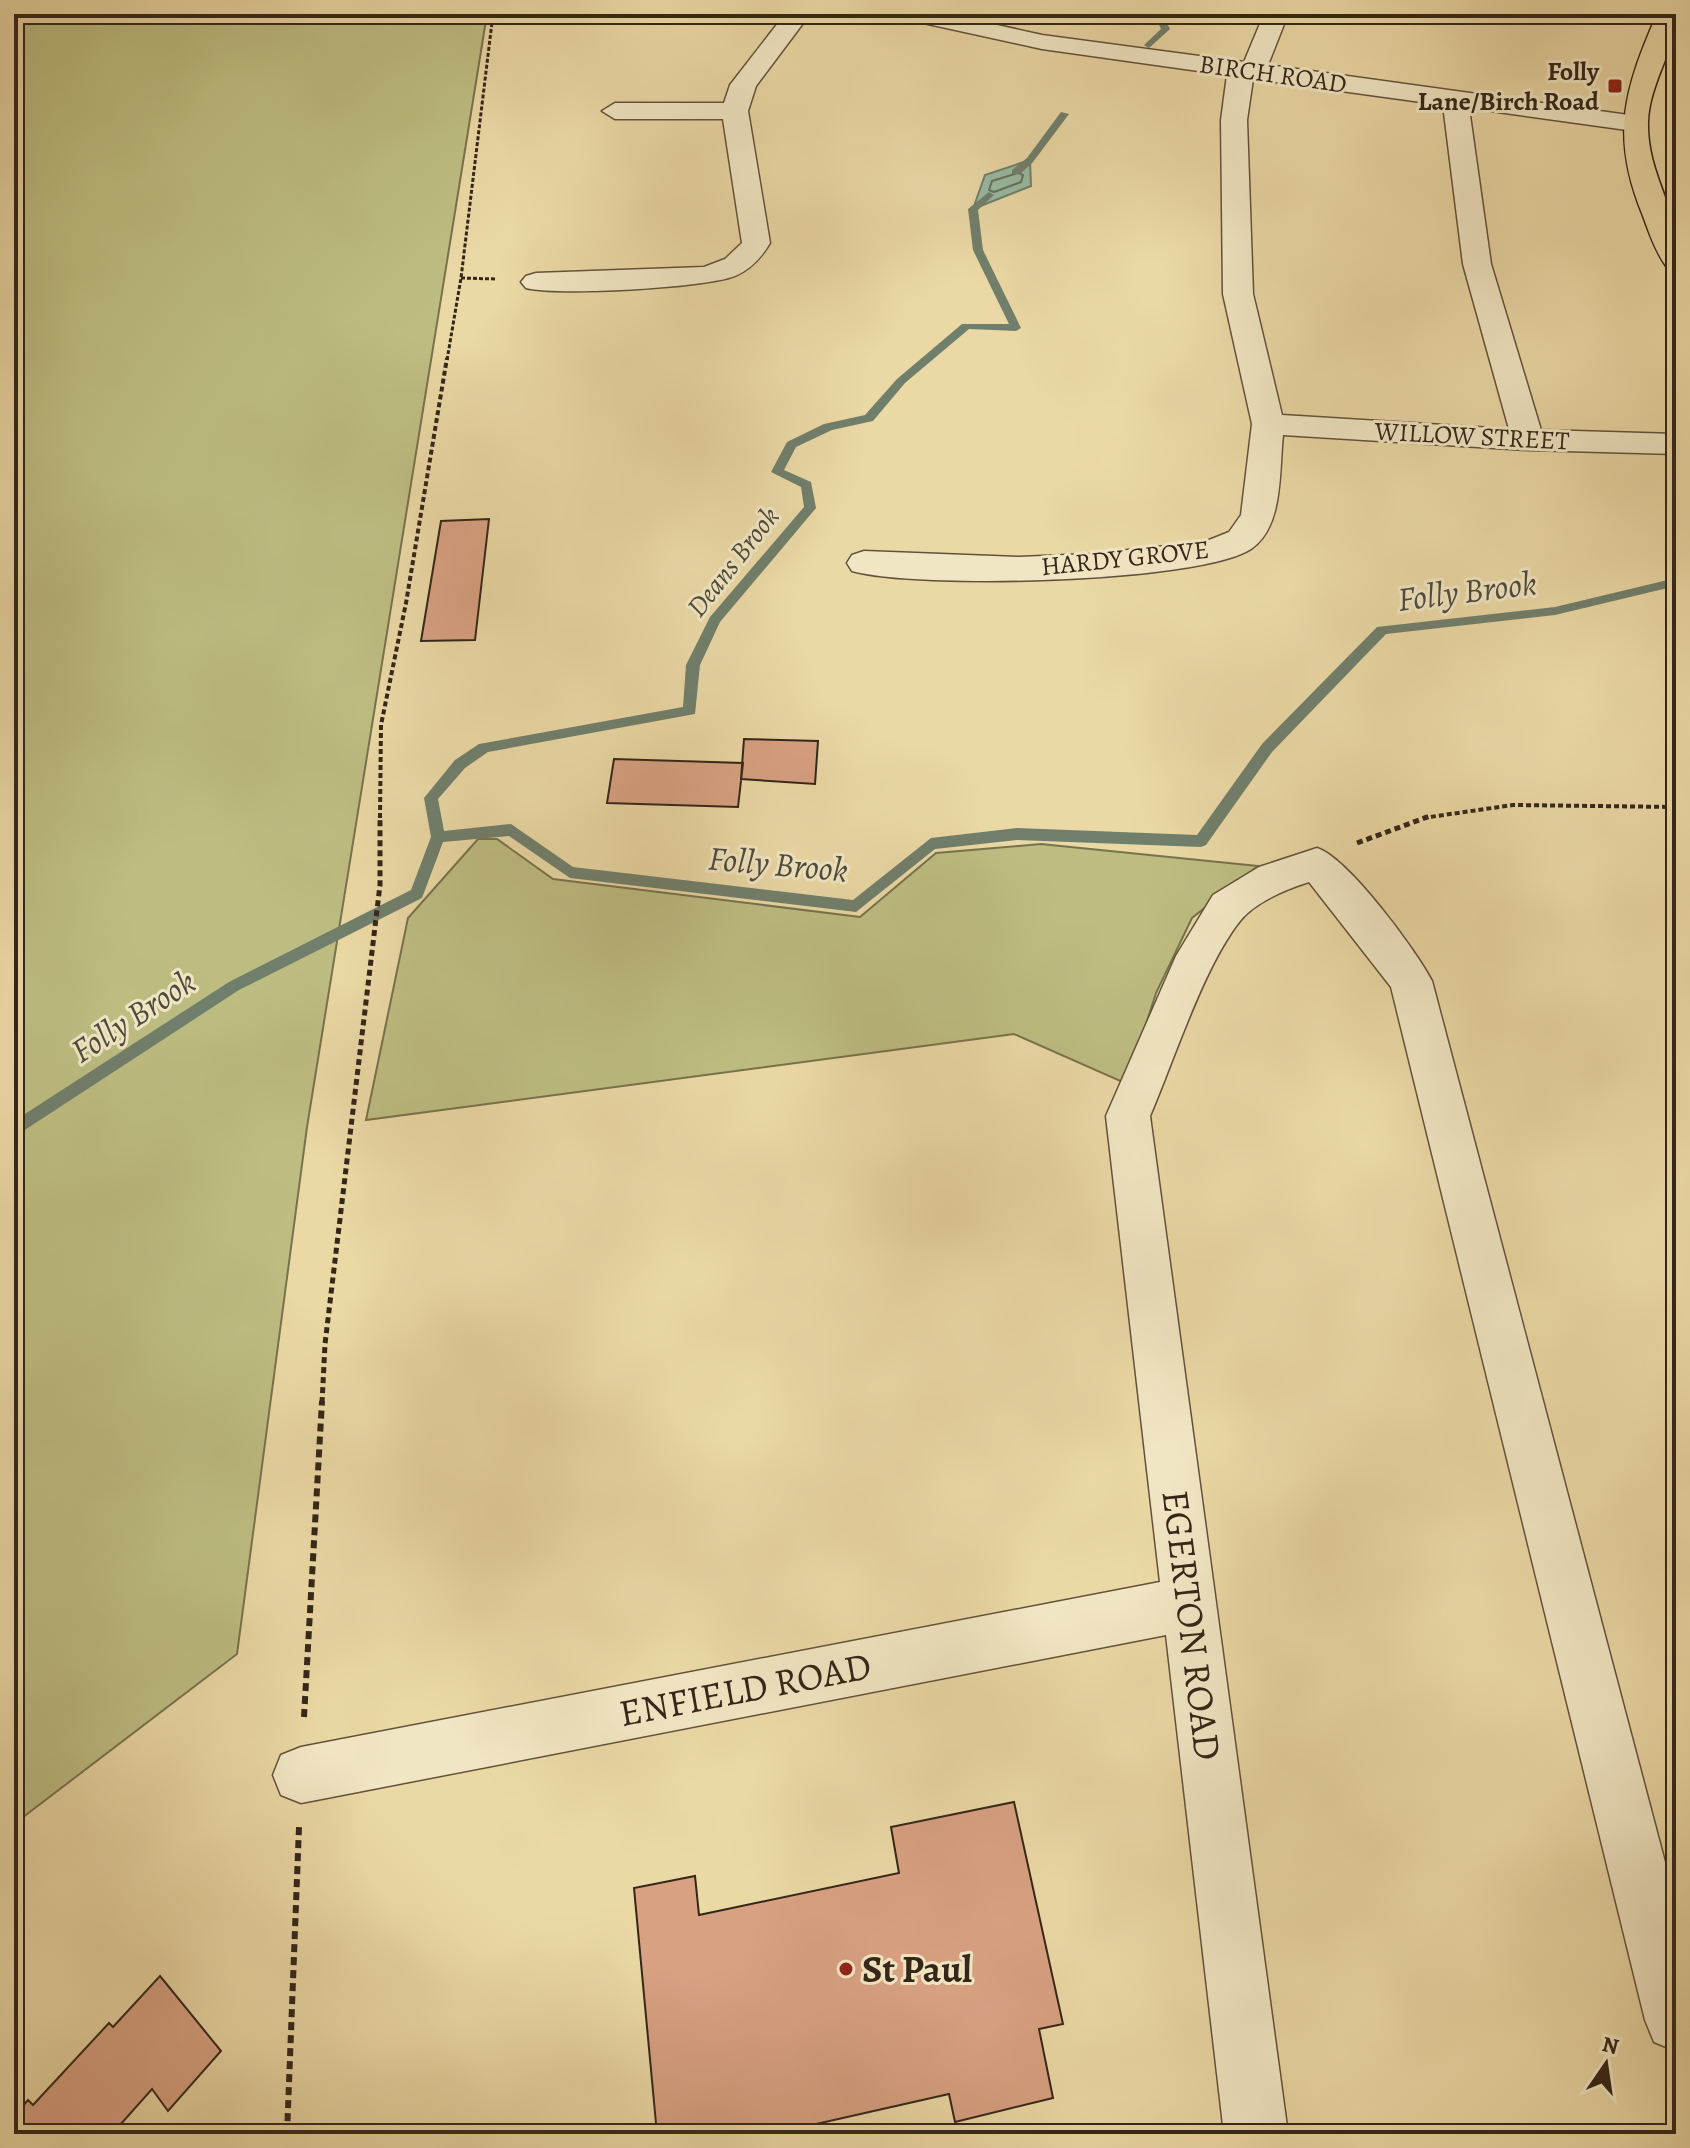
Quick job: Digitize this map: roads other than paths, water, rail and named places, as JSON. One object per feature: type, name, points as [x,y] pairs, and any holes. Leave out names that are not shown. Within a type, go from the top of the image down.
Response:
[{"type":"main road","points":[[1669,14],[1650,64],[1634,123],[1642,177],[1676,260]]},
{"type":"street","points":[[536,282],[691,278],[733,267],[748,258],[756,243],[735,111],[743,85],[798,14]]},
{"type":"street","name":"BIRCH ROAD","points":[[914,14],[1042,42],[1634,123]]},
{"type":"street","name":"HARDY GROVE","points":[[864,563],[1019,569],[1090,566],[1209,553],[1241,540],[1258,516],[1268,424],[1238,294],[1233,150],[1247,70],[1276,14]]},
{"type":"street","points":[[1455,98],[1477,264],[1528,440]]},
{"type":"street","points":[[615,111],[735,111]]},
{"type":"street","name":"WILLOW STREET","points":[[1268,424],[1528,440],[1676,444]]},
{"type":"street","name":"EGERTON ROAD","points":[[1256,2134],[1128,1116],[1197,956],[1227,907],[1273,878],[1317,864],[1350,900],[1411,981],[1676,2020]]},
{"type":"street","name":"ENFIELD ROAD","points":[[301,1775],[1190,1603]]},
{"type":"water","points":[[1030,160],[1031,186],[973,209],[985,175]]},
{"type":"waterway","name":"Deans Brook","points":[[1149,45],[1166,29],[1158,14]]},
{"type":"waterway","points":[[1016,172],[1030,160],[1064,114]]},
{"type":"waterway","name":"Deans Brook","points":[[438,837],[431,798],[460,764],[484,748],[690,711],[693,665],[715,620],[810,508],[807,485],[777,472],[791,445],[828,427],[869,418],[901,381],[966,326],[1016,328],[978,250],[973,209],[989,195]]},
{"type":"waterway","name":"Folly Brook","points":[[438,837],[511,830],[570,872],[856,906],[931,844],[1017,834],[1201,841],[1267,748],[1382,630],[1555,611],[1676,582]]},
{"type":"waterway","name":"Folly Brook","points":[[14,1130],[234,986],[417,894],[438,837]]},
{"type":"place","name":"Folly Lane/Birch Road","points":[[1615,86]]},
{"type":"place","name":"St Paul","points":[[846,1969]]}]
